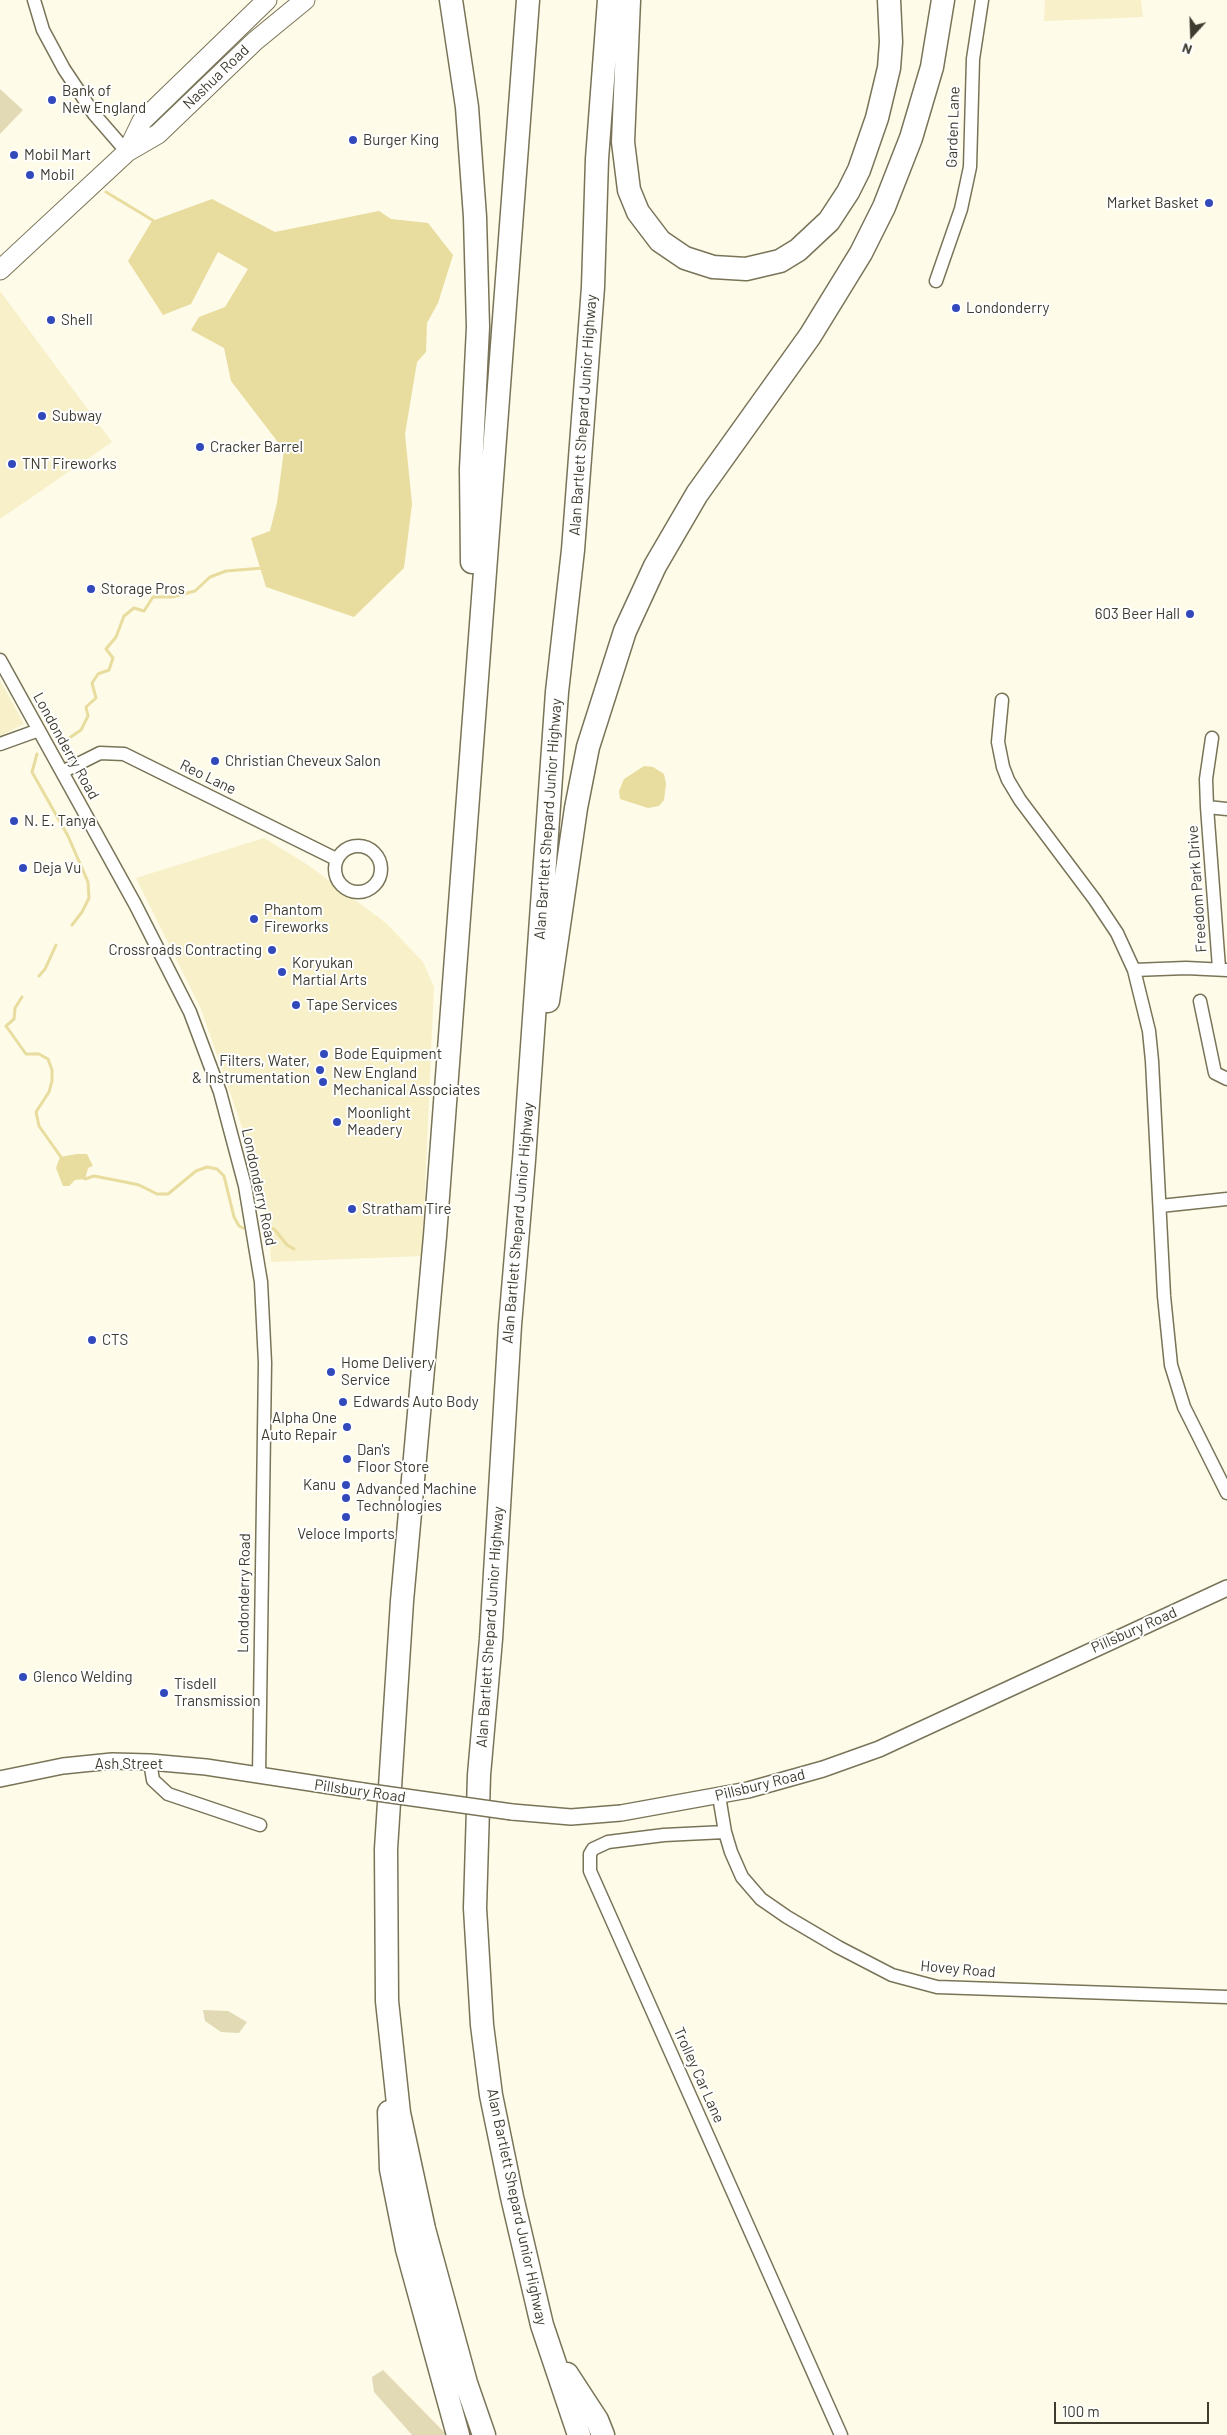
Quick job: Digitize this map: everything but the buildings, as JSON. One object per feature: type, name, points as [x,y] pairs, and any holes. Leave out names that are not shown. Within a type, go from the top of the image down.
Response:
[{"type":"highway","points":[[484,2435],[466,2384],[424,2228],[400,2114],[387,2001],[386,1849],[402,1601],[434,1236],[528,0]]},
{"type":"highway","name":"Alan Bartlett Shepard Junior Highway","points":[[579,2435],[548,2347],[514,2207],[491,2094],[479,1989],[475,1908],[480,1775],[491,1639],[510,1324],[524,1160],[557,692],[573,550],[593,287],[597,159],[609,0]]},
{"type":"highway","points":[[629,0],[623,142],[629,190],[638,212],[660,241],[684,258],[713,267],[746,269],[780,261],[798,250],[829,221],[848,192],[869,145],[887,76],[891,42],[889,0]]},
{"type":"highway","points":[[524,1160],[576,808],[592,731],[612,666],[625,631],[655,566],[679,524],[703,486],[810,336],[861,253],[884,207],[911,138],[932,67],[944,0]]},
{"type":"highway","points":[[449,2],[466,107],[475,217],[477,369],[471,469],[474,710]]},
{"type":"highway","points":[[394,2061],[388,2118],[391,2169],[407,2250],[458,2435]]},
{"type":"highway","points":[[548,2347],[597,2420],[603,2435]]},
{"type":"main road","name":"Nashua Road","points":[[127,152],[142,121],[267,0]]},
{"type":"main road","name":"Nashua Road","points":[[0,270],[127,152],[158,134],[255,41],[305,0]]},
{"type":"street","points":[[34,0],[43,30],[64,69],[94,114],[127,152]]},
{"type":"street","name":"Garden Lane","points":[[936,281],[961,209],[970,167],[973,59],[982,0]]},
{"type":"street","name":"Londonderry Road","points":[[0,660],[135,904],[190,1012],[220,1092],[246,1186],[260,1282],[265,1363],[259,1776]]},
{"type":"street","points":[[1002,700],[998,742],[1003,767],[1008,780],[1020,800],[1095,900],[1117,933],[1134,970],[1149,1031],[1164,1296],[1170,1357],[1177,1387],[1195,1432],[1227,1493]]},
{"type":"street","points":[[0,744],[38,730]]},
{"type":"street","name":"Freedom Park Drive","points":[[1212,738],[1206,780],[1207,807],[1223,969]]},
{"type":"street","name":"Reo Lane","points":[[62,772],[100,753],[124,754],[336,859]]},
{"type":"street","name":"Freedom Park Drive","points":[[1207,807],[1227,809]]},
{"type":"street","points":[[1134,970],[1223,969]]},
{"type":"street","points":[[1200,1002],[1215,1073],[1227,1079]]},
{"type":"street","points":[[1160,1206],[1227,1199]]},
{"type":"street","name":"Pillsbury Road","points":[[259,1776],[363,1792],[548,1816],[596,1816],[719,1796],[776,1784],[878,1749],[1227,1588]]},
{"type":"street","name":"Ash Street","points":[[0,1779],[63,1766],[112,1761],[150,1762],[259,1776]]},
{"type":"street","points":[[150,1762],[153,1780],[168,1794],[260,1825]]},
{"type":"street","name":"Hovey Road","points":[[719,1796],[725,1832],[742,1877],[761,1899],[838,1948],[892,1975],[937,1986],[1227,1997]]},
{"type":"street","name":"Trolley Car Lane","points":[[725,1832],[664,1835],[608,1842],[593,1849],[590,1854],[590,1871],[841,2435]]},
{"type":"shaded area","points":[[1045,0],[1141,0],[1143,17],[1044,21]]},
{"type":"shaded area","points":[[0,89],[23,110],[0,134]]},
{"type":"shaded area","points":[[212,199],[275,232],[379,211],[391,219],[428,223],[453,255],[438,303],[427,323],[426,352],[417,362],[405,434],[412,504],[404,568],[354,617],[266,587],[251,538],[270,531],[277,503],[284,450],[231,381],[224,348],[191,330],[199,317],[225,307],[248,269],[218,252],[191,304],[163,315],[128,261],[152,221]]},
{"type":"shaded area","points":[[0,291],[112,442],[0,519]]},
{"type":"shaded area","points":[[0,680],[24,724],[0,736]]},
{"type":"shaded area","points":[[644,766],[653,767],[664,774],[666,784],[664,800],[659,806],[648,808],[620,799],[619,791],[624,779]]},
{"type":"shaded area","points":[[264,838],[308,865],[386,923],[423,962],[434,987],[422,1256],[271,1262],[269,1227],[245,1136],[201,1009],[136,878]]},
{"type":"shaded area","points":[[87,1154],[93,1166],[88,1168],[85,1179],[75,1180],[69,1186],[63,1186],[56,1168],[60,1157]]},
{"type":"shaded area","points":[[203,2010],[228,2011],[247,2022],[239,2033],[221,2032],[205,2021]]},
{"type":"shaded area","points":[[383,2370],[447,2435],[412,2435],[374,2392],[372,2377]]},
{"type":"waterway","points":[[106,192],[154,221]]},
{"type":"waterway","points":[[65,741],[81,730],[88,716],[86,707],[96,698],[92,683],[98,674],[109,670],[113,658],[106,649],[116,637],[124,616],[134,608],[144,611],[153,597],[172,597],[195,591],[210,577],[226,571],[263,568]]},
{"type":"waterway","points":[[37,754],[32,772],[68,836],[88,882],[89,898],[82,912],[72,925]]},
{"type":"waterway","points":[[39,976],[45,969],[56,945]]},
{"type":"waterway","points":[[22,997],[15,1008],[14,1019],[6,1026],[26,1054],[39,1054],[48,1059],[52,1070],[52,1081],[49,1092],[36,1112],[39,1126],[63,1160]]},
{"type":"waterway","points":[[83,1177],[85,1179],[94,1176],[125,1182],[139,1185],[157,1194],[168,1194],[196,1171],[207,1167],[217,1169],[224,1176],[234,1217],[239,1226],[243,1228]]},
{"type":"waterway","points":[[266,1225],[275,1230],[287,1245],[294,1249]]},
{"type":"place","name":"Bank of New England","points":[[52,100]]},
{"type":"place","name":"Burger King","points":[[353,140]]},
{"type":"place","name":"Mobil Mart","points":[[14,155]]},
{"type":"place","name":"Mobil","points":[[30,175]]},
{"type":"place","name":"Market Basket","points":[[1209,203]]},
{"type":"place","name":"Londonderry","points":[[956,308]]},
{"type":"place","name":"Shell","points":[[51,320]]},
{"type":"place","name":"Subway","points":[[42,416]]},
{"type":"place","name":"Cracker Barrel","points":[[200,447]]},
{"type":"place","name":"TNT Fireworks","points":[[12,464]]},
{"type":"place","name":"Storage Pros","points":[[91,589]]},
{"type":"place","name":"603 Beer Hall","points":[[1190,614]]},
{"type":"place","name":"Christian Cheveux Salon","points":[[215,761]]},
{"type":"place","name":"N. E. Tanya","points":[[14,821]]},
{"type":"place","name":"Deja Vu","points":[[23,868]]},
{"type":"place","name":"Phantom Fireworks","points":[[254,919]]},
{"type":"place","name":"Crossroads Contracting","points":[[272,950]]},
{"type":"place","name":"Koryukan Martial Arts","points":[[282,972]]},
{"type":"place","name":"Tape Services","points":[[296,1005]]},
{"type":"place","name":"Bode Equipment","points":[[324,1054]]},
{"type":"place","name":"Filters, Water, & Instrumentation","points":[[320,1070]]},
{"type":"place","name":"New England Mechanical Associates","points":[[323,1082]]},
{"type":"place","name":"Moonlight Meadery","points":[[337,1122]]},
{"type":"place","name":"Stratham Tire","points":[[352,1209]]},
{"type":"place","name":"CTS","points":[[92,1340]]},
{"type":"place","name":"Home Delivery Service","points":[[331,1372]]},
{"type":"place","name":"Edwards Auto Body","points":[[343,1402]]},
{"type":"place","name":"Alpha One Auto Repair","points":[[347,1427]]},
{"type":"place","name":"Dan's Floor Store","points":[[347,1459]]},
{"type":"place","name":"Kanu","points":[[346,1485]]},
{"type":"place","name":"Advanced Machine Technologies","points":[[346,1498]]},
{"type":"place","name":"Veloce Imports","points":[[346,1517]]},
{"type":"place","name":"Glenco Welding","points":[[23,1677]]},
{"type":"place","name":"Tisdell Transmission","points":[[164,1693]]}]
